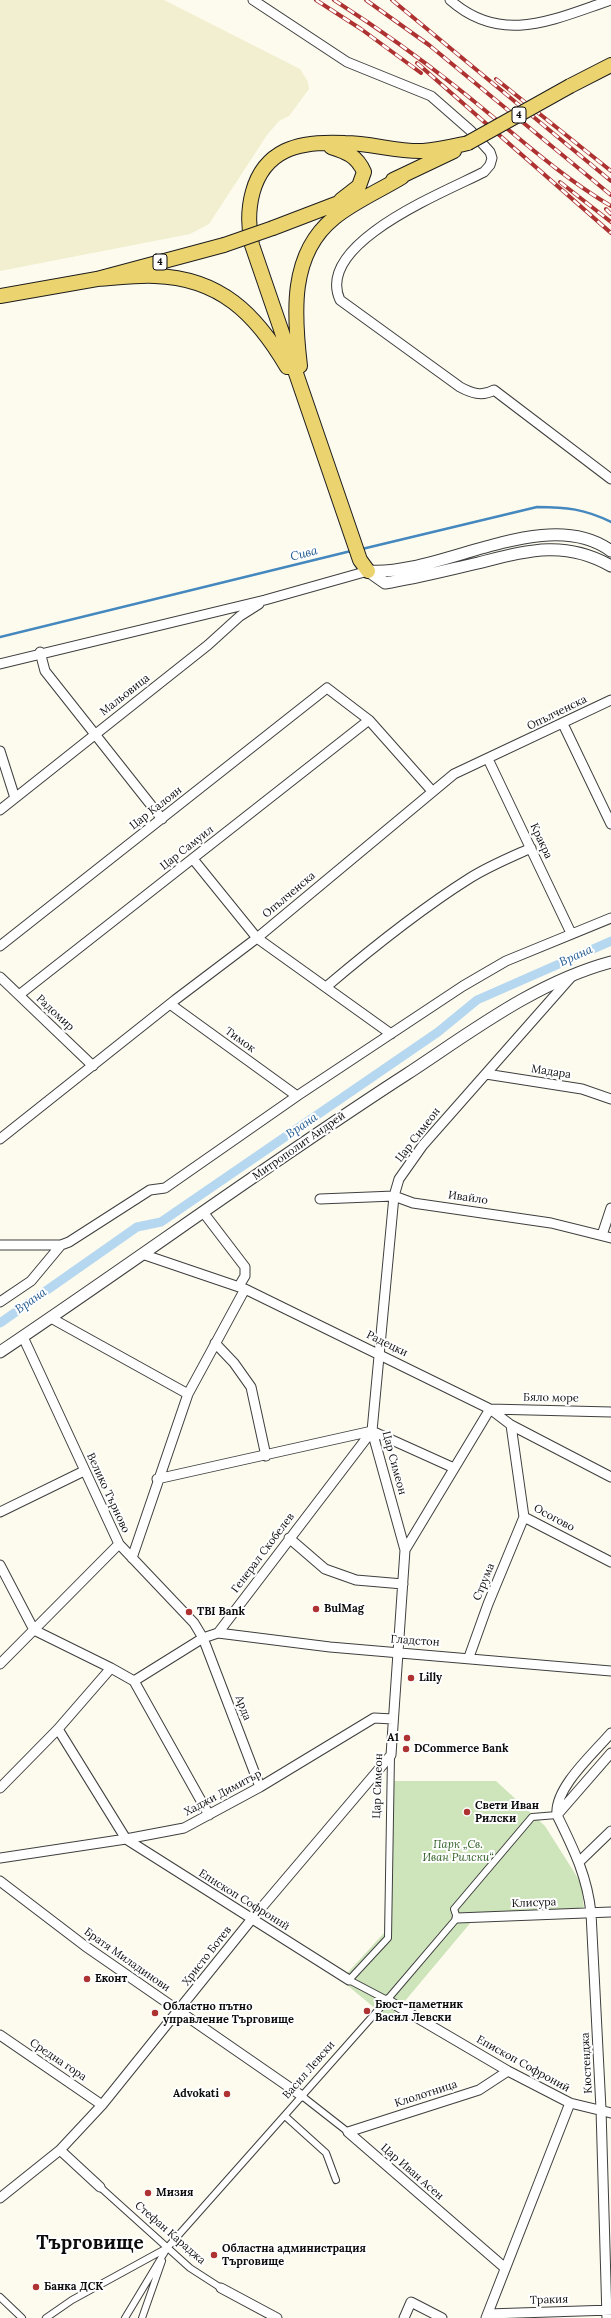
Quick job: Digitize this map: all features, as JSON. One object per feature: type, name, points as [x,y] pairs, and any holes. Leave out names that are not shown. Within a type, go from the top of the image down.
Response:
[{"type":"main road","name":"4","points":[[0,296],[97,279],[224,245],[335,205],[402,176],[468,143],[611,65]]},
{"type":"main road","points":[[364,566],[354,542],[252,245],[248,227],[254,187],[265,167],[284,151],[303,146],[346,142],[395,150],[424,151],[468,143]]},
{"type":"main road","points":[[319,144],[345,151],[355,157],[364,172],[358,186],[335,205]]},
{"type":"main road","points":[[303,394],[296,333],[295,294],[308,253],[314,241],[333,218],[402,176]]},
{"type":"main road","points":[[97,279],[154,276],[170,277],[197,283],[222,294],[242,308],[264,330],[303,394]]},
{"type":"street","points":[[253,0],[347,62],[431,96],[471,131],[490,152],[492,158],[490,165],[484,172],[392,218],[363,240],[340,268],[336,282],[340,300],[460,387],[471,393],[487,394],[494,390],[611,479]]},
{"type":"street","points":[[450,0],[460,8],[481,20],[495,25],[518,26],[547,21],[611,0]]},
{"type":"street","points":[[0,664],[40,652],[265,600],[364,566],[384,572],[402,569],[509,541],[539,535],[574,537],[598,544],[611,551]]},
{"type":"street","points":[[364,566],[385,583],[508,554],[539,549],[558,549],[586,553],[611,566]]},
{"type":"street","name":"Мальовица","points":[[0,810],[208,645],[240,616],[265,600]]},
{"type":"street","points":[[40,652],[46,671],[162,819]]},
{"type":"street","name":"Цар Калоян","points":[[0,946],[327,688],[369,720]]},
{"type":"street","name":"Опълченска","points":[[0,1139],[256,938],[454,774],[563,724],[611,700]]},
{"type":"street","points":[[369,720],[432,791]]},
{"type":"street","name":"Цар Самуил","points":[[19,995],[369,720]]},
{"type":"street","points":[[563,724],[611,824]]},
{"type":"street","points":[[0,751],[15,798]]},
{"type":"street","name":"Кракра","points":[[488,759],[571,933]]},
{"type":"street","points":[[326,987],[374,946],[427,906],[471,877],[531,848]]},
{"type":"street","points":[[193,859],[256,938],[391,1034]]},
{"type":"street","points":[[0,1245],[61,1245],[69,1242],[150,1190],[164,1188],[297,1096],[463,986],[506,962],[571,933],[611,918]]},
{"type":"street","name":"Митрополит Андрей","points":[[0,1352],[370,1097],[513,1005],[591,967],[611,962]]},
{"type":"street","name":"Цар Симеон","points":[[349,1980],[388,1938],[391,1755],[405,1550],[372,1431],[381,1354],[394,1196],[399,1179],[423,1145],[572,976]]},
{"type":"street","name":"Радомир","points":[[0,977],[93,1066]]},
{"type":"street","name":"Тимок","points":[[170,1004],[297,1096]]},
{"type":"street","name":"Мадара","points":[[486,1074],[582,1089],[611,1099]]},
{"type":"street","name":"Ивайло","points":[[320,1199],[394,1196],[413,1203],[551,1223],[607,1236]]},
{"type":"street","points":[[607,1236],[611,1208]]},
{"type":"street","points":[[132,1558],[157,1479],[188,1394],[242,1287],[245,1267],[203,1212]]},
{"type":"street","points":[[0,1302],[31,1281],[61,1245]]},
{"type":"street","name":"Радецки","points":[[142,1254],[242,1287],[381,1354],[490,1409],[511,1425],[611,1477]]},
{"type":"street","points":[[51,1318],[188,1394]]},
{"type":"street","name":"Велико Търново","points":[[22,1337],[119,1544],[194,1624],[203,1638]]},
{"type":"street","points":[[215,1343],[234,1363],[251,1387],[266,1456]]},
{"type":"street","points":[[405,1550],[490,1409]]},
{"type":"street","name":"Бяло море","points":[[490,1409],[611,1412]]},
{"type":"street","name":"Осогово","points":[[511,1425],[524,1517],[611,1562]]},
{"type":"street","points":[[157,1479],[266,1456],[372,1431],[454,1468]]},
{"type":"street","name":"Генерал Скобелев","points":[[218,1632],[372,1431]]},
{"type":"street","points":[[0,1512],[84,1471]]},
{"type":"street","name":"Струма","points":[[469,1657],[490,1597],[524,1517]]},
{"type":"street","points":[[289,1538],[326,1570],[356,1580],[403,1584]]},
{"type":"street","points":[[0,1664],[119,1544]]},
{"type":"street","points":[[0,1565],[34,1630],[134,1681],[208,1816]]},
{"type":"street","points":[[134,1681],[203,1638],[218,1632]]},
{"type":"street","name":"Гладстон","points":[[218,1632],[330,1647],[469,1657],[611,1671]]},
{"type":"street","name":"Арда","points":[[203,1638],[260,1787]]},
{"type":"street","points":[[0,1788],[58,1729],[111,1668]]},
{"type":"street","name":"Хаджи Димитър","points":[[0,1858],[126,1839],[184,1828],[260,1787],[374,1718],[393,1719]]},
{"type":"street","points":[[58,1729],[126,1839]]},
{"type":"street","points":[[557,1814],[557,1803],[562,1792],[611,1733]]},
{"type":"street","points":[[557,1814],[611,1753]]},
{"type":"street","name":"Христо Ботев","points":[[0,2198],[60,2150],[102,2104],[250,1920],[391,1755]]},
{"type":"street","name":"Кюстенджа","points":[[557,1814],[580,1861],[588,1888],[591,1913],[601,2110],[608,2312]]},
{"type":"street","name":"Васил Левски","points":[[46,2318],[72,2300],[167,2248],[387,2000],[457,1918],[454,1909],[532,1817],[557,1814]]},
{"type":"street","points":[[580,1861],[611,1831]]},
{"type":"street","name":"Епископ Софроний","points":[[126,1839],[250,1920],[349,1980]]},
{"type":"street","name":"Братя Миладинови","points":[[0,1881],[85,1946],[302,2096]]},
{"type":"street","name":"Клисура","points":[[457,1918],[611,1912]]},
{"type":"street","points":[[349,1980],[387,2000]]},
{"type":"street","name":"Епископ Софроний","points":[[387,2000],[508,2071],[570,2103],[611,2113]]},
{"type":"street","name":"Средна гора","points":[[0,2035],[102,2104]]},
{"type":"street","name":"Клолотница","points":[[348,2132],[478,2090],[508,2071]]},
{"type":"street","name":"Цар Иван Асен","points":[[302,2096],[348,2132],[505,2268]]},
{"type":"street","points":[[487,2316],[570,2103]]},
{"type":"street","points":[[285,2116],[326,2153],[336,2180]]},
{"type":"street","name":"Стефан Караджа","points":[[60,2150],[190,2268],[221,2288],[277,2318]]},
{"type":"street","points":[[125,2318],[167,2248]]},
{"type":"street","points":[[142,2318],[167,2248]]},
{"type":"street","points":[[0,2297],[22,2318]]},
{"type":"street","points":[[404,2318],[412,2302],[442,2318]]},
{"type":"street","name":"Тракия","points":[[487,2316],[608,2312]]},
{"type":"shaded area","points":[[0,0],[164,0],[300,69],[308,82],[309,89],[289,116],[279,121],[267,135],[209,224],[190,234],[0,271]]},
{"type":"green space","name":"Парк „Св. Иван Рилски“","points":[[388,1781],[496,1781],[545,1826],[581,1883],[585,1917],[472,1921],[389,2020],[341,1980],[384,1933]]},
{"type":"waterway","name":"Сива","points":[[362,549],[537,507],[575,510],[593,514],[611,522]]},
{"type":"waterway","name":"Сива","points":[[0,637],[351,551]]},
{"type":"waterway","name":"Врана","points":[[0,1323],[137,1227],[161,1222],[438,1032],[477,1000],[611,941]]},
{"type":"railway","points":[[316,0],[361,29],[421,73]]},
{"type":"railway","points":[[334,0],[426,63],[550,164],[590,193],[611,206]]},
{"type":"railway","points":[[366,0],[429,45],[611,195]]},
{"type":"railway","points":[[392,0],[611,181]]},
{"type":"railway","points":[[417,63],[611,233]]},
{"type":"railway","points":[[496,79],[611,171]]},
{"type":"railway","points":[[560,182],[611,222]]},
{"type":"railway","points":[[606,209],[611,214]]},
{"type":"place","name":"BulMag","points":[[316,1609]]},
{"type":"place","name":"TBI Bank","points":[[189,1612]]},
{"type":"place","name":"Lilly","points":[[411,1678]]},
{"type":"place","name":"A1","points":[[407,1738]]},
{"type":"place","name":"DCommerce Bank","points":[[406,1749]]},
{"type":"place","name":"Свети Иван Рилски","points":[[467,1812]]},
{"type":"place","name":"Еконт","points":[[87,1979]]},
{"type":"place","name":"Бюст-паметник Васил Левски","points":[[367,2011]]},
{"type":"place","name":"Областно пътно управление Търговище","points":[[155,2013]]},
{"type":"place","name":"Advokati","points":[[227,2094]]},
{"type":"place","name":"Мизия","points":[[148,2193]]},
{"type":"place","name":"Областна администрация Търговище","points":[[214,2255]]},
{"type":"place","name":"Банка ДСК","points":[[36,2287]]},
{"type":"district","name":"Търговище","points":[[90,2244]]}]
